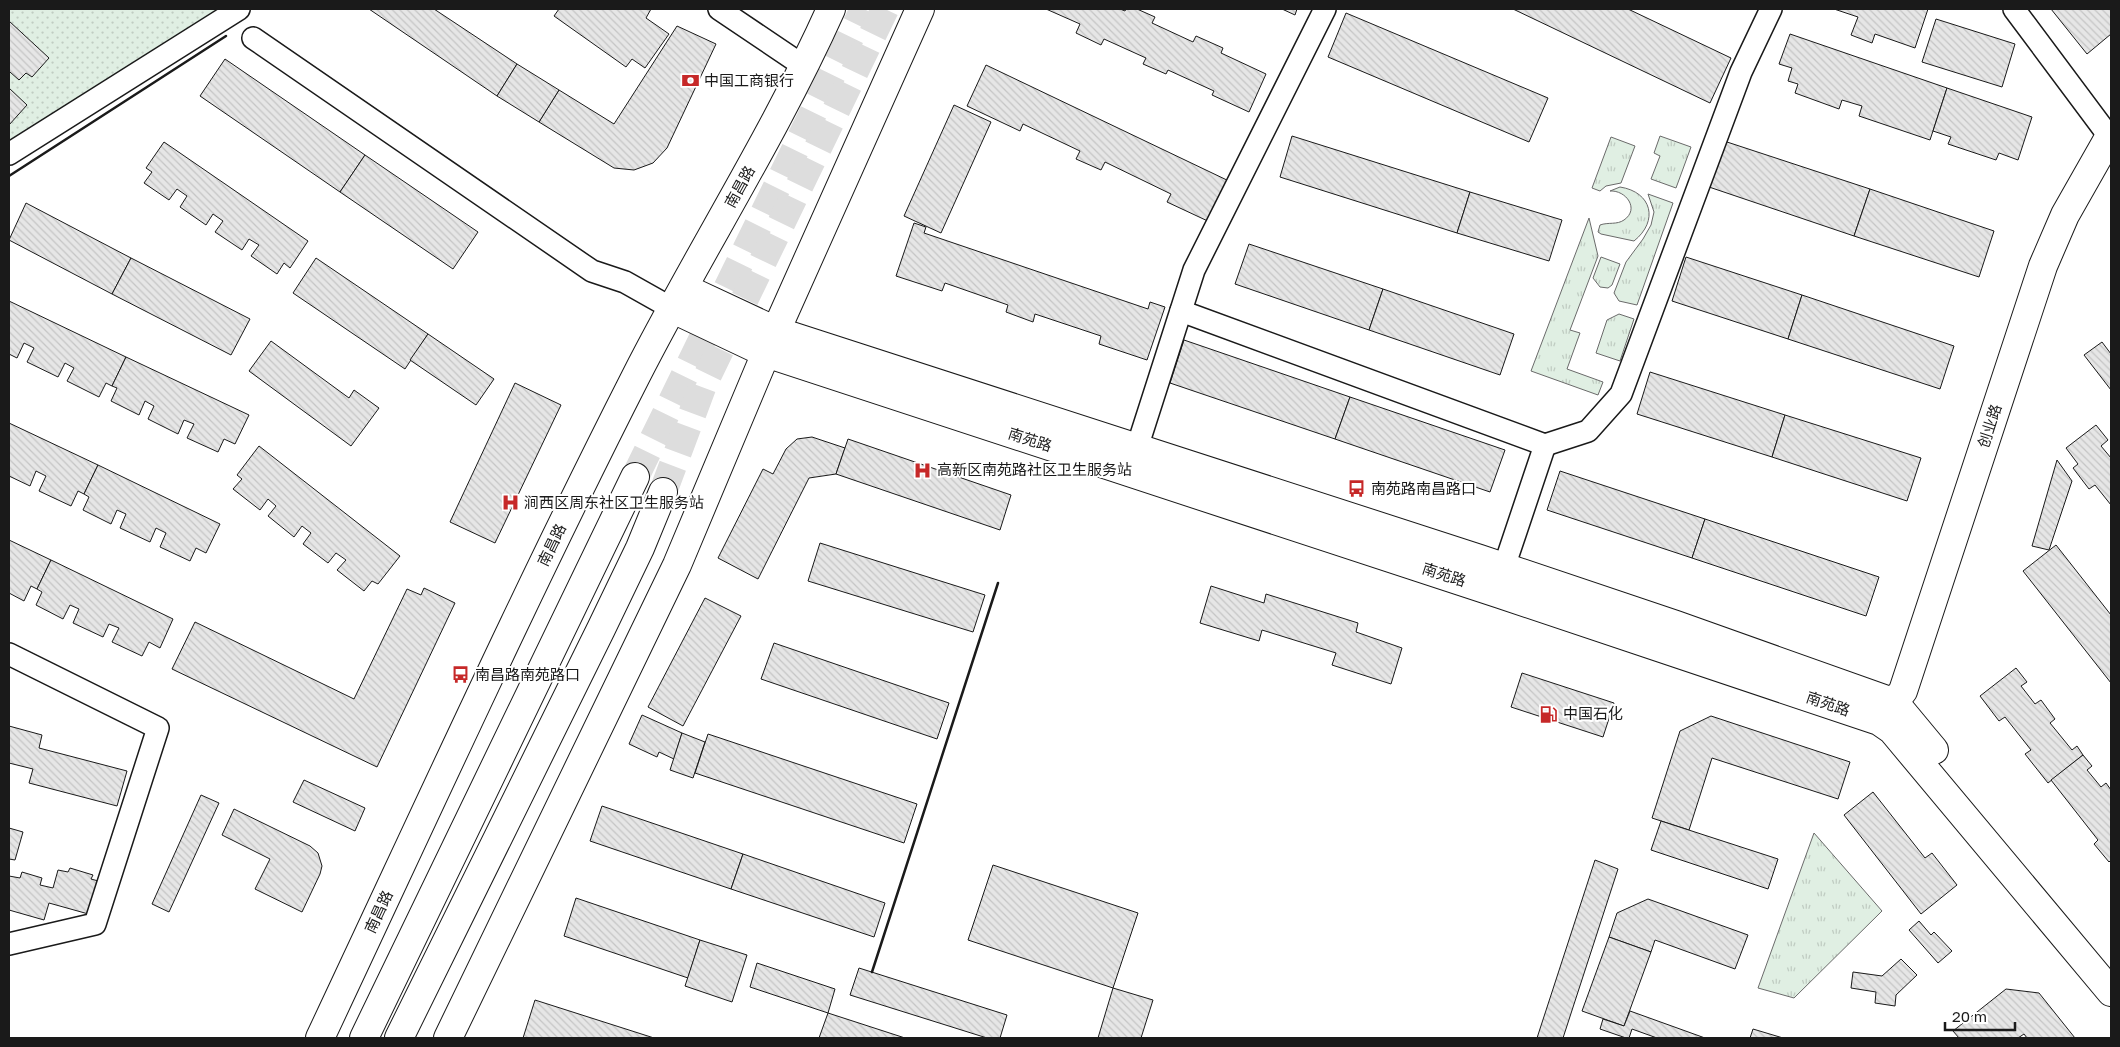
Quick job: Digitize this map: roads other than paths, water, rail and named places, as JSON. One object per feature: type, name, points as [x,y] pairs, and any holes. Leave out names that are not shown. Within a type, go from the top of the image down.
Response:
[{"type":"main road","name":"南昌路","points":[[320,1038],[528,592],[637,373],[805,67],[831,9]]},
{"type":"main road","points":[[448,1038],[677,565],[771,342],[920,9]]},
{"type":"main road","name":"创业路","points":[[1893,717],[1915,705],[2055,270],[2111,142]]},
{"type":"main road","name":"南苑路","points":[[678,299],[771,342],[1485,589],[1893,717]]},
{"type":"main road","name":"南苑路","points":[[771,342],[1137,451],[1504,567],[1676,625],[1893,717]]},
{"type":"main road","points":[[364,1038],[635,477]]},
{"type":"main road","points":[[399,1038],[632,566],[663,492]]},
{"type":"main road","points":[[1893,717],[2111,963]]},
{"type":"main road","points":[[1893,717],[2111,992]]},
{"type":"street","points":[[9,154],[239,9]]},
{"type":"street","points":[[720,9],[805,67]]},
{"type":"street","points":[[1137,451],[1194,270],[1324,9]]},
{"type":"street","points":[[1181,311],[1545,445],[1588,432],[1621,394],[1741,72],[1771,9]]},
{"type":"street","points":[[2014,9],[2111,142]]},
{"type":"street","points":[[253,38],[592,271],[678,299]]},
{"type":"street","points":[[1504,567],[1545,445]]},
{"type":"street","points":[[9,654],[158,728],[95,924],[9,944]]},
{"type":"tunnel","points":[[635,477],[864,9]]},
{"type":"tunnel","points":[[663,492],[703,385],[885,9]]},
{"type":"place","name":"中国工商银行","points":[[690,81]]},
{"type":"place","name":"高新区南苑路社区卫生服务站","points":[[923,470]]},
{"type":"place","name":"南苑路南昌路口","points":[[1357,489]]},
{"type":"place","name":"涧西区周东社区卫生服务站","points":[[510,503]]},
{"type":"place","name":"南昌路南苑路口","points":[[461,675]]},
{"type":"place","name":"中国石化","points":[[1549,714]]}]
